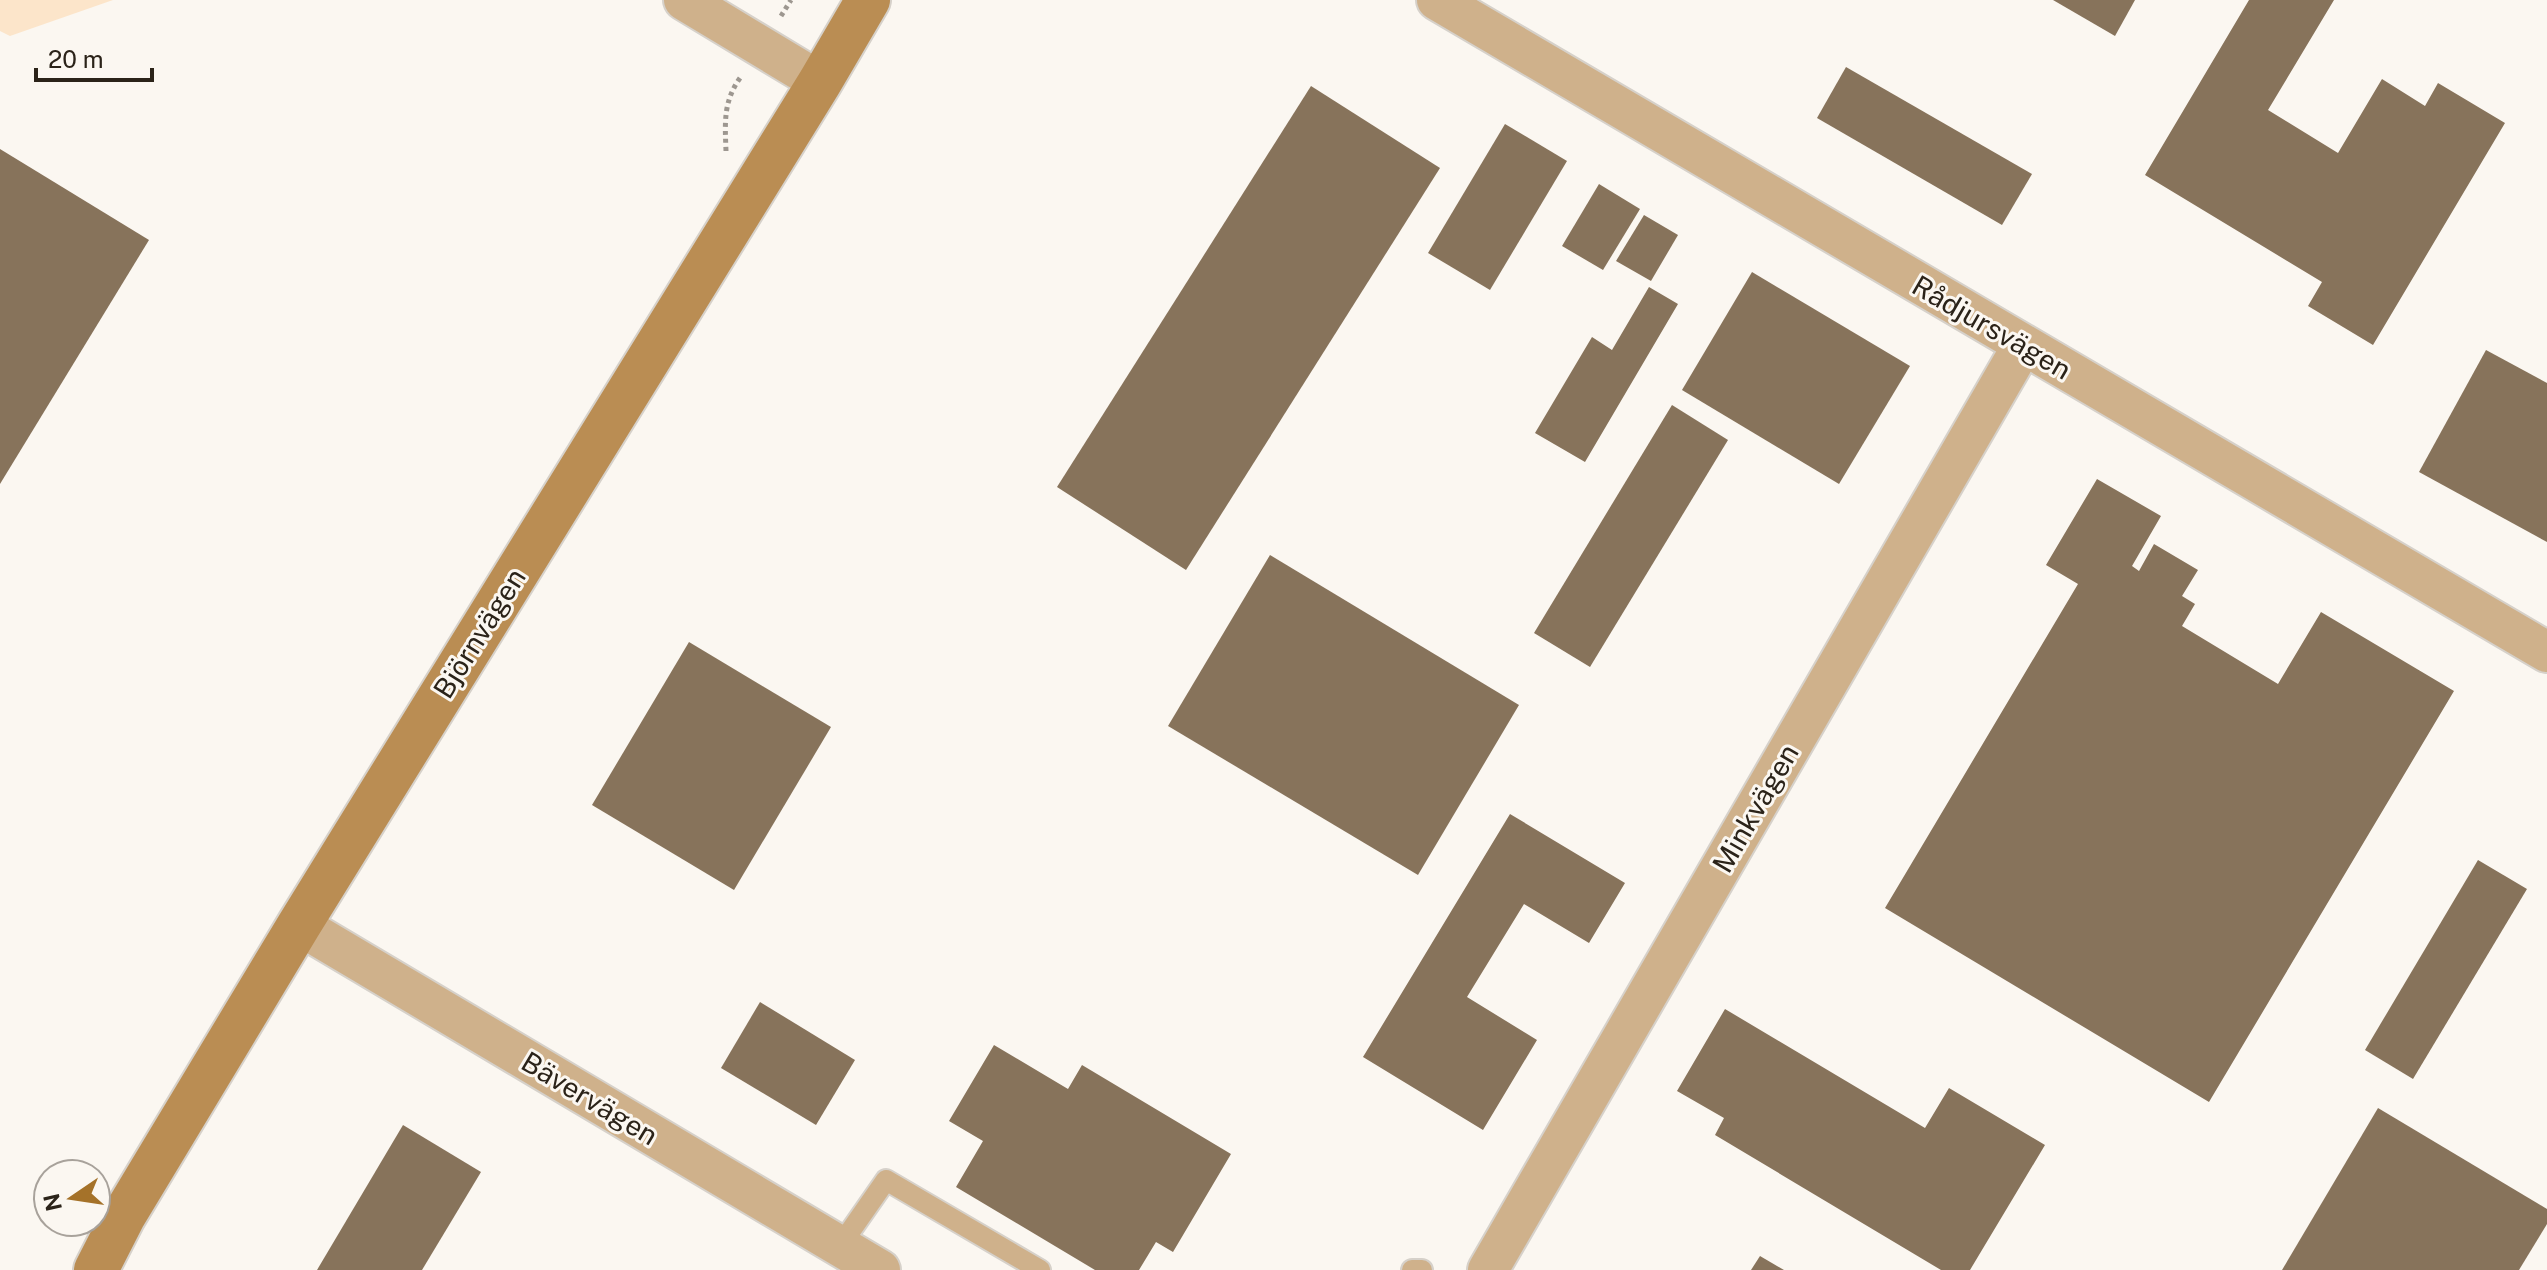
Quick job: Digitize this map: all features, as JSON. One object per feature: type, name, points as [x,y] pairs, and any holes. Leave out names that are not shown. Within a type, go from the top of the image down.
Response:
[{"type":"street","points":[[684,0],[820,82]]},
{"type":"street","name":"Björnvägen","points":[[96,1270],[123,1217],[299,925],[868,0]]},
{"type":"street","name":"Rådjursvägen","points":[[1437,0],[2547,652]]},
{"type":"street","name":"Minkvägen","points":[[1488,1270],[2023,345]]},
{"type":"street","name":"Bävervägen","points":[[299,925],[880,1270]]},
{"type":"lane","points":[[840,1246],[886,1180],[1040,1270]]},
{"type":"lane","points":[[1412,1270],[1422,1270]]},
{"type":"shaded area","points":[[0,0],[113,0],[10,36],[0,31]]},
{"type":"building","points":[[2053,0],[2135,0],[2115,36]]},
{"type":"building","points":[[2249,0],[2334,0],[2268,110],[2338,153],[2382,79],[2425,106],[2438,83],[2505,123],[2373,345],[2308,306],[2322,282],[2145,175]]},
{"type":"building","points":[[1846,67],[2032,174],[2002,225],[1817,118]]},
{"type":"building","points":[[1311,86],[1440,168],[1186,570],[1057,487]]},
{"type":"building","points":[[1505,124],[1567,161],[1490,290],[1428,253]]},
{"type":"building","points":[[0,149],[149,240],[0,484]]},
{"type":"building","points":[[1599,184],[1640,209],[1603,270],[1562,246]]},
{"type":"building","points":[[1644,215],[1678,235],[1651,281],[1616,261]]},
{"type":"building","points":[[1752,272],[1910,366],[1839,484],[1682,390]]},
{"type":"building","points":[[1649,287],[1678,304],[1585,462],[1535,433],[1592,337],[1612,350]]},
{"type":"building","points":[[2486,350],[2547,383],[2547,542],[2419,472]]},
{"type":"building","points":[[1672,405],[1728,440],[1590,667],[1534,633]]},
{"type":"building","points":[[2097,479],[2161,516],[2132,566],[2139,571],[2154,544],[2198,570],[2182,596],[2195,604],[2182,626],[2278,684],[2321,612],[2454,691],[2209,1102],[1885,908],[2078,584],[2046,565]]},
{"type":"building","points":[[1270,555],[1519,705],[1418,875],[1168,726]]},
{"type":"building","points":[[689,642],[831,727],[734,890],[592,805]]},
{"type":"building","points":[[1510,814],[1625,883],[1589,943],[1524,904],[1467,997],[1537,1040],[1483,1130],[1363,1057]]},
{"type":"building","points":[[2478,860],[2527,889],[2413,1079],[2365,1050]]},
{"type":"building","points":[[760,1002],[855,1060],[816,1125],[721,1068]]},
{"type":"building","points":[[1725,1009],[1925,1128],[1949,1088],[2045,1145],[1970,1270],[1941,1270],[1715,1135],[1724,1118],[1677,1091]]},
{"type":"building","points":[[994,1045],[1068,1089],[1082,1065],[1231,1154],[1173,1252],[1156,1242],[1139,1270],[1095,1270],[956,1187],[983,1141],[949,1121]]},
{"type":"building","points":[[2378,1108],[2547,1209],[2547,1224],[2519,1270],[2282,1270]]},
{"type":"building","points":[[403,1125],[481,1172],[422,1270],[317,1270]]},
{"type":"building","points":[[1760,1256],[1784,1270],[1751,1270]]}]
